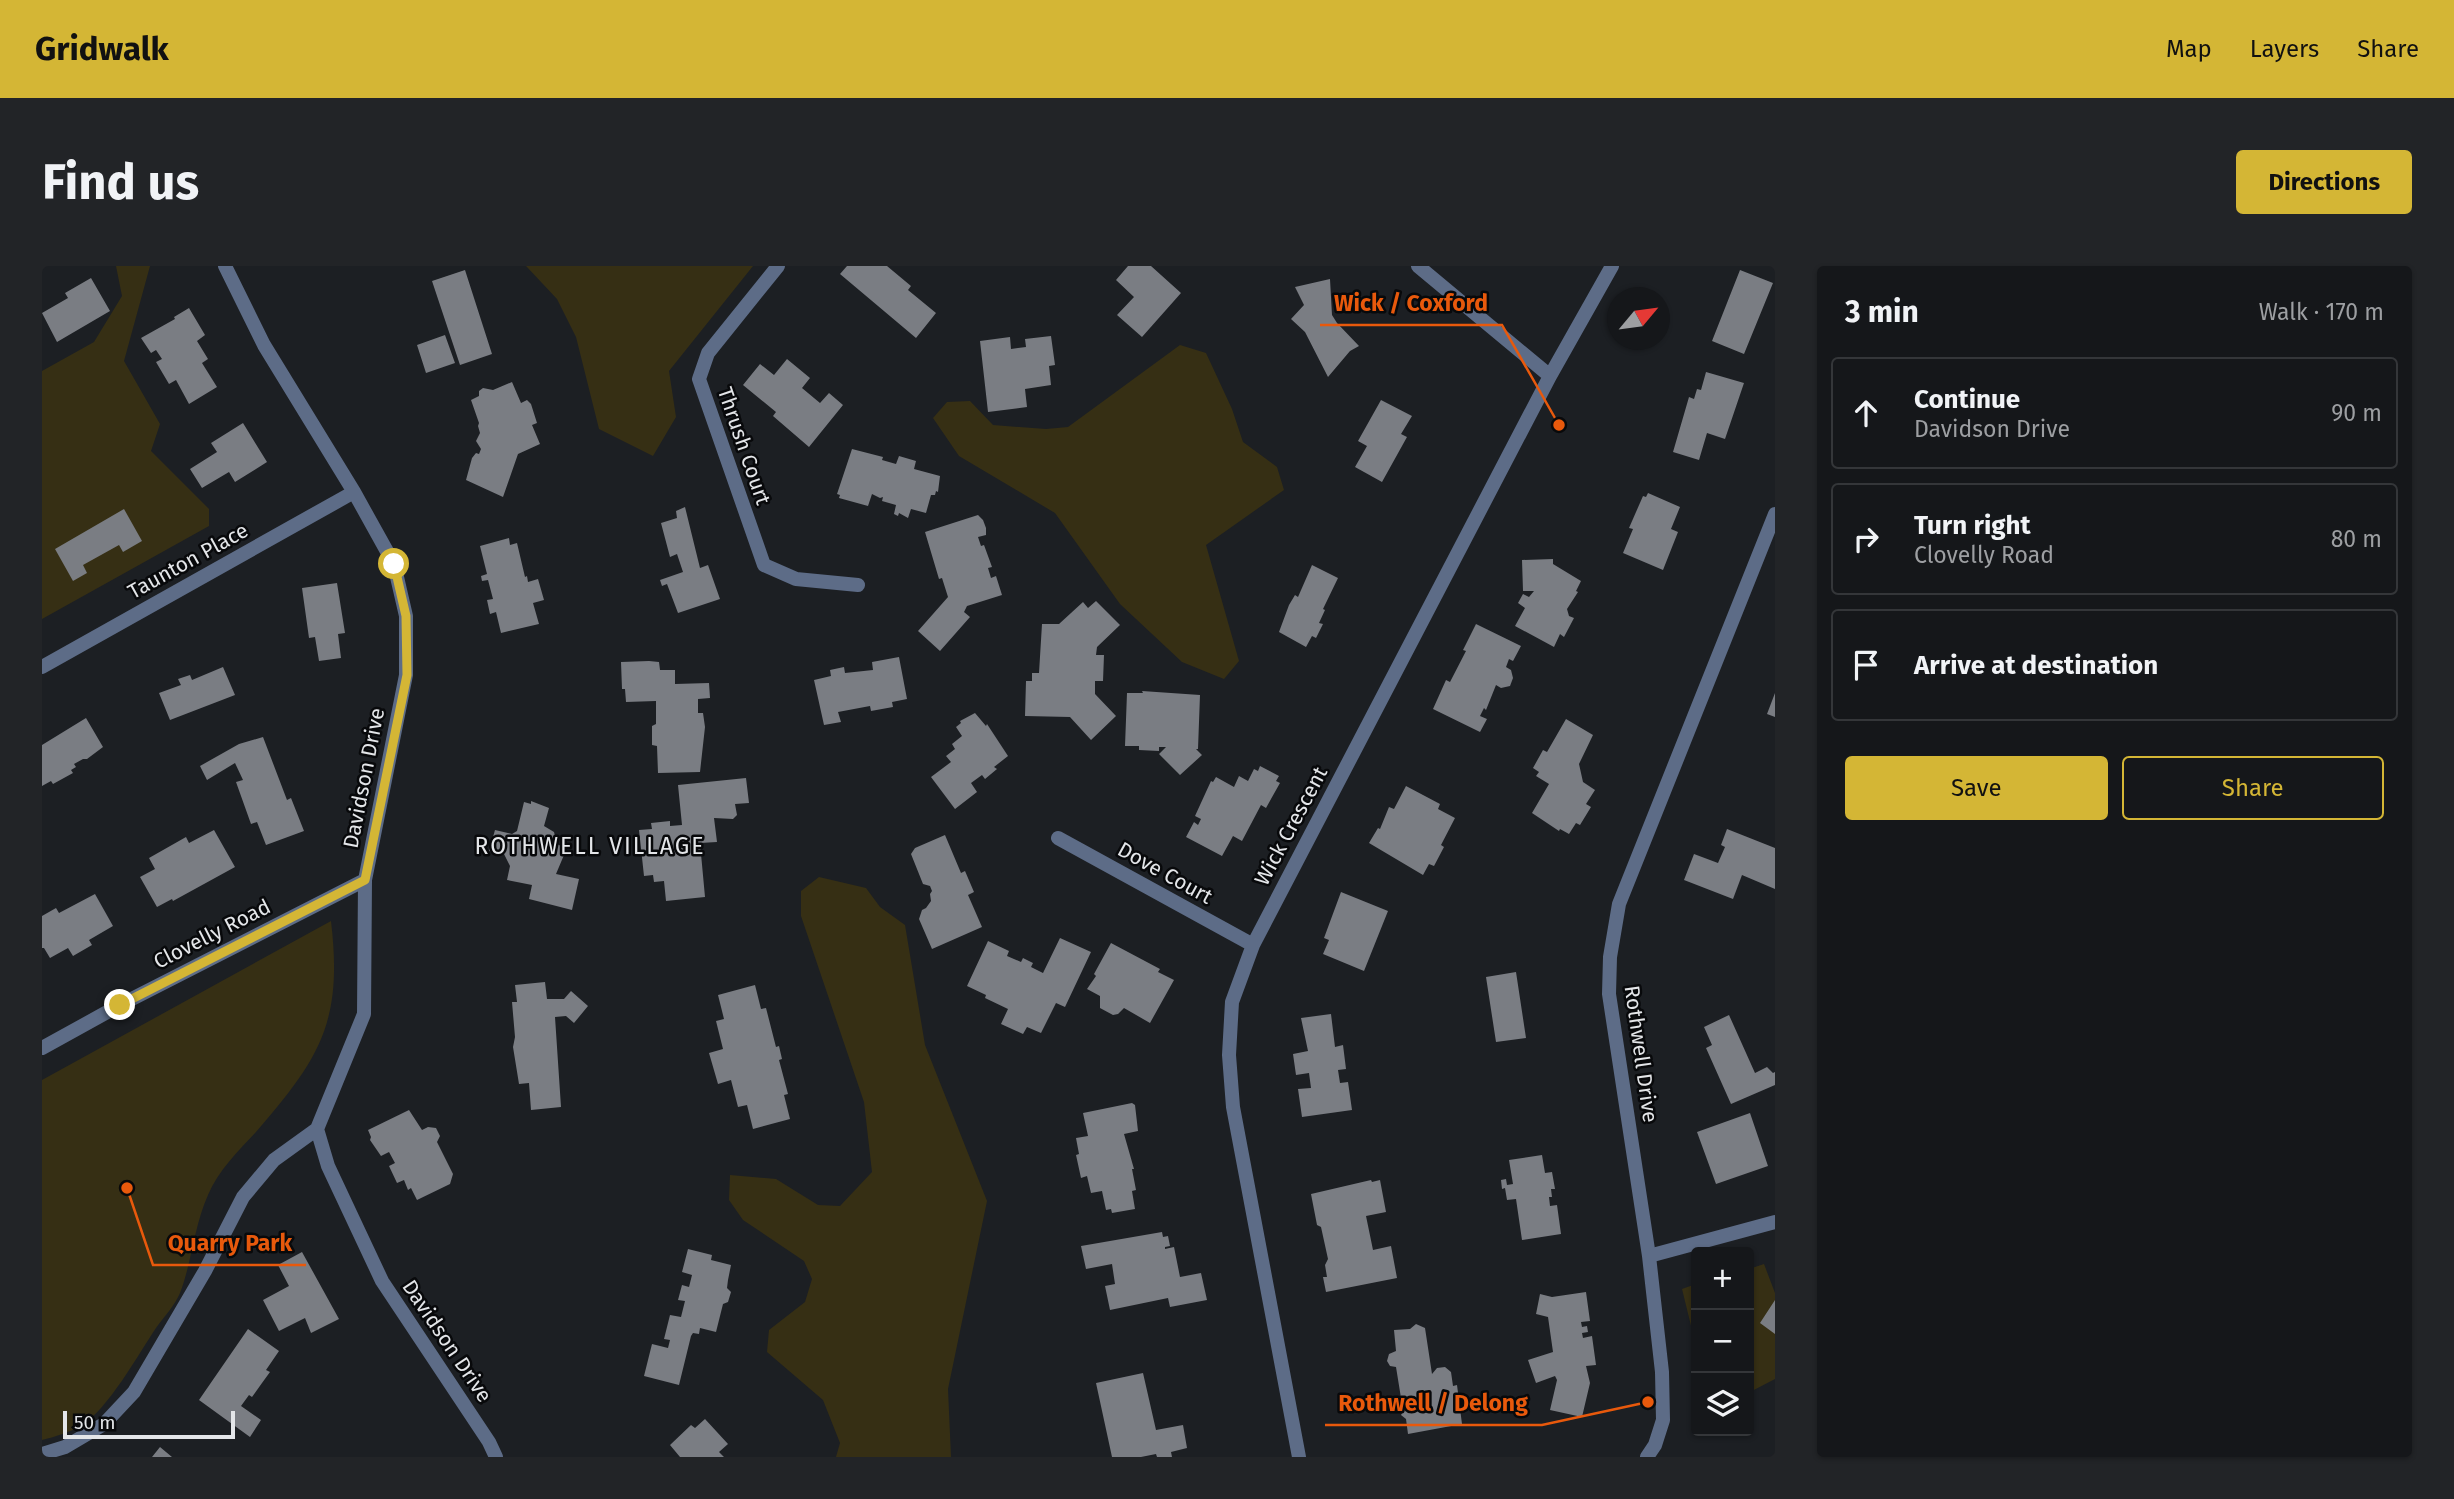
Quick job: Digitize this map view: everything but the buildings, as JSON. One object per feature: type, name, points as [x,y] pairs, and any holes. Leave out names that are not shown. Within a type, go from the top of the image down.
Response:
[{"type":"street","name":"Davidson Drive","points":[[225,266],[264,345],[354,492],[394,564],[406,616],[407,675],[365,880],[364,1014],[317,1129],[328,1166],[382,1281],[489,1442],[496,1457]]},
{"type":"street","name":"Thrush Court","points":[[778,266],[708,353],[699,379],[764,565],[796,579],[858,585]]},
{"type":"street","points":[[1418,266],[1549,376]]},
{"type":"street","name":"Wick Crescent","points":[[1299,1457],[1233,1107],[1229,1055],[1232,1002],[1252,945],[1549,376],[1612,266]]},
{"type":"street","name":"Taunton Place","points":[[42,667],[354,492]]},
{"type":"street","name":"Rothwell Drive","points":[[1647,1457],[1663,1420],[1662,1372],[1648,1256],[1609,994],[1610,957],[1619,904],[1775,514]]},
{"type":"street","name":"Dove Court","points":[[1058,838],[1252,945]]},
{"type":"street","name":"Clovelly Road","points":[[42,1048],[120,1005],[365,880]]},
{"type":"street","points":[[42,1454],[65,1447],[104,1424],[134,1392],[205,1271],[243,1196],[274,1160],[317,1129]]},
{"type":"street","points":[[1648,1256],[1775,1222]]},
{"type":"shaded area","points":[[116,266],[150,266],[124,361],[160,424],[151,451],[209,509],[209,526],[42,619],[42,371],[94,342],[122,296]]},
{"type":"shaded area","points":[[526,266],[753,266],[669,371],[676,417],[653,456],[599,429],[576,337],[557,299]]},
{"type":"shaded area","points":[[1180,345],[1206,353],[1232,409],[1243,442],[1277,467],[1284,490],[1206,545],[1239,661],[1224,679],[1182,662],[1120,604],[1055,513],[959,456],[933,418],[947,402],[970,401],[993,425],[1046,429],[1068,427]]},
{"type":"shaded area","points":[[819,877],[866,888],[880,907],[905,925],[925,1045],[987,1201],[948,1389],[951,1457],[836,1457],[840,1443],[823,1400],[767,1352],[769,1330],[805,1302],[812,1279],[804,1261],[743,1220],[729,1200],[730,1175],[776,1179],[818,1205],[840,1206],[872,1172],[864,1102],[801,916],[801,891]]},
{"type":"shaded area","points":[[331,921],[333,986],[322,1037],[311,1059],[278,1106],[229,1162],[212,1186],[199,1219],[180,1293],[122,1381],[102,1407],[82,1425],[42,1440],[42,1080]]},
{"type":"shaded area","points":[[1764,1264],[1775,1293],[1775,1379],[1754,1390],[1754,1310],[1754,1267]]},
{"type":"shaded area","points":[[1691,1286],[1691,1326],[1682,1289]]},
{"type":"place","name":"Wick / Coxford","points":[[1559,425]]},
{"type":"place","name":"Quarry Park","points":[[127,1188]]},
{"type":"place","name":"Rothwell / Delong","points":[[1648,1402]]},
{"type":"district","name":"ROTHWELL VILLAGE","points":[[590,846]]},
{"type":"route","points":[[120,1005],[365,880],[407,675],[406,616],[394,564]]}]
